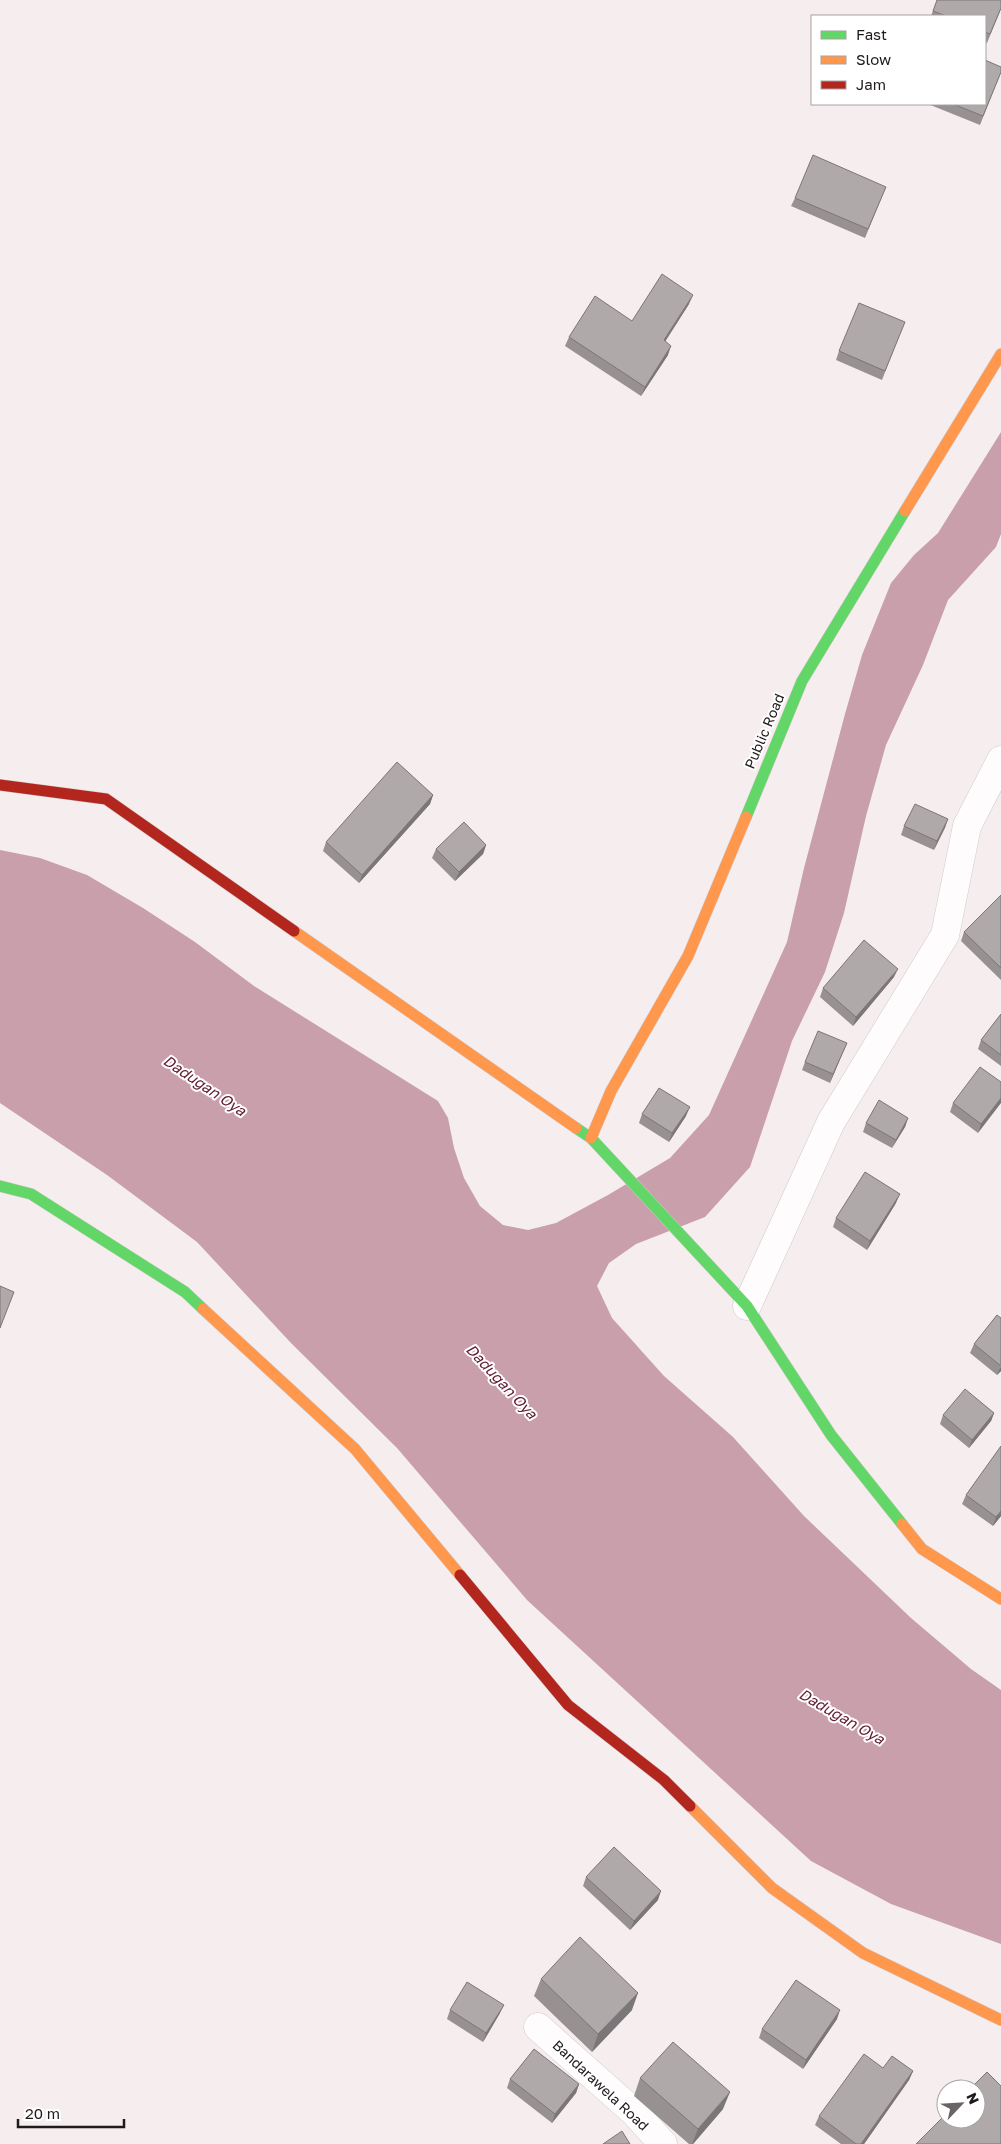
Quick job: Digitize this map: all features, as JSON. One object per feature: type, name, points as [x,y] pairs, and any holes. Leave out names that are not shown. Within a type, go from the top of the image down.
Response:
[{"type":"street","name":"Public Road","points":[[591,1138],[611,1091],[688,956],[802,681],[1001,354]]},
{"type":"street","points":[[747,1306],[831,1122],[945,935],[967,826],[1001,760]]},
{"type":"street","points":[[0,786],[106,799],[591,1138],[747,1306],[831,1435],[922,1549],[1001,1599]]},
{"type":"street","points":[[0,1186],[31,1194],[184,1292],[355,1449],[568,1705],[664,1780],[772,1888],[862,1954],[1001,2020]]},
{"type":"street","name":"Bandarawela Road","points":[[538,2027],[636,2112],[663,2144]]},
{"type":"water","name":"Dadugan Oya","points":[[1001,432],[1001,534],[996,547],[948,600],[923,665],[886,745],[866,816],[844,913],[825,972],[792,1041],[750,1167],[705,1217],[636,1244],[609,1263],[597,1286],[612,1318],[664,1376],[733,1437],[804,1516],[911,1618],[971,1669],[1001,1690],[1001,1944],[891,1904],[811,1861],[527,1600],[397,1448],[291,1343],[197,1242],[107,1175],[0,1103],[0,850],[40,858],[87,875],[195,942],[254,986],[438,1101],[448,1118],[454,1148],[464,1178],[480,1206],[503,1225],[528,1230],[556,1223],[670,1158],[709,1115],[787,942],[804,868],[862,655],[891,583],[914,555],[938,533]]},
{"type":"building","points":[[937,0],[1001,0],[1001,8],[990,34],[986,32],[986,15],[943,15],[933,11]]},
{"type":"building","points":[[986,60],[1001,67],[1001,72],[983,116],[956,105],[986,105]]},
{"type":"building","points":[[813,155],[886,187],[868,229],[795,198]]},
{"type":"building","points":[[662,274],[693,295],[664,340],[671,346],[645,387],[569,337],[595,296],[632,321]]},
{"type":"building","points":[[859,303],[905,322],[885,371],[839,351]]},
{"type":"building","points":[[397,762],[433,795],[362,875],[326,842]]},
{"type":"building","points":[[915,804],[948,819],[937,841],[904,826]]},
{"type":"building","points":[[464,822],[486,845],[459,872],[436,849]]},
{"type":"building","points":[[1001,895],[1001,968],[964,932]]},
{"type":"building","points":[[864,940],[898,969],[856,1017],[823,988]]},
{"type":"building","points":[[1001,1014],[1001,1055],[981,1040]]},
{"type":"building","points":[[818,1031],[847,1043],[833,1074],[805,1062]]},
{"type":"building","points":[[980,1067],[1001,1082],[1001,1098],[981,1124],[953,1103]]},
{"type":"building","points":[[659,1088],[690,1107],[672,1133],[642,1114]]},
{"type":"building","points":[[879,1100],[908,1118],[896,1140],[866,1123]]},
{"type":"building","points":[[865,1172],[900,1194],[870,1241],[836,1218]]},
{"type":"building","points":[[0,1286],[14,1292],[0,1328]]},
{"type":"building","points":[[997,1315],[1001,1318],[1001,1366],[974,1344]]},
{"type":"building","points":[[965,1389],[994,1413],[972,1440],[943,1415]]},
{"type":"building","points":[[1001,1446],[1001,1511],[996,1517],[966,1495]]},
{"type":"building","points":[[614,1847],[661,1891],[634,1921],[586,1877]]},
{"type":"building","points":[[580,1937],[638,1993],[598,2034],[541,1979]]},
{"type":"building","points":[[796,1980],[840,2010],[806,2060],[762,2029]]},
{"type":"building","points":[[467,1982],[504,2005],[486,2033],[450,2010]]},
{"type":"building","points":[[673,2042],[730,2092],[698,2129],[640,2078]]},
{"type":"building","points":[[534,2049],[579,2084],[555,2114],[510,2079]]},
{"type":"building","points":[[864,2054],[883,2068],[892,2056],[913,2071],[861,2144],[856,2144],[819,2116]]},
{"type":"building","points":[[987,2072],[1001,2086],[1001,2144],[916,2144],[936,2124],[936,2129],[986,2129],[986,2079],[980,2079]]},
{"type":"building","points":[[622,2131],[630,2144],[603,2144]]},
{"type":"traffic: fast","points":[[746,817],[802,681],[905,511]]},
{"type":"traffic: fast","points":[[576,1128],[591,1138],[747,1306],[831,1435],[902,1524]]},
{"type":"traffic: fast","points":[[0,1186],[31,1194],[185,1292],[203,1309]]},
{"type":"traffic: slow","points":[[905,511],[1001,354]]},
{"type":"traffic: slow","points":[[591,1138],[611,1091],[688,956],[746,817]]},
{"type":"traffic: slow","points":[[294,931],[576,1128]]},
{"type":"traffic: slow","points":[[203,1309],[355,1449],[460,1575]]},
{"type":"traffic: slow","points":[[902,1524],[922,1549],[1001,1599]]},
{"type":"traffic: slow","points":[[690,1806],[772,1888],[863,1953],[1001,2020]]},
{"type":"traffic: jam","points":[[0,785],[106,799],[294,931]]},
{"type":"traffic: jam","points":[[460,1575],[568,1705],[664,1780],[690,1806]]}]
